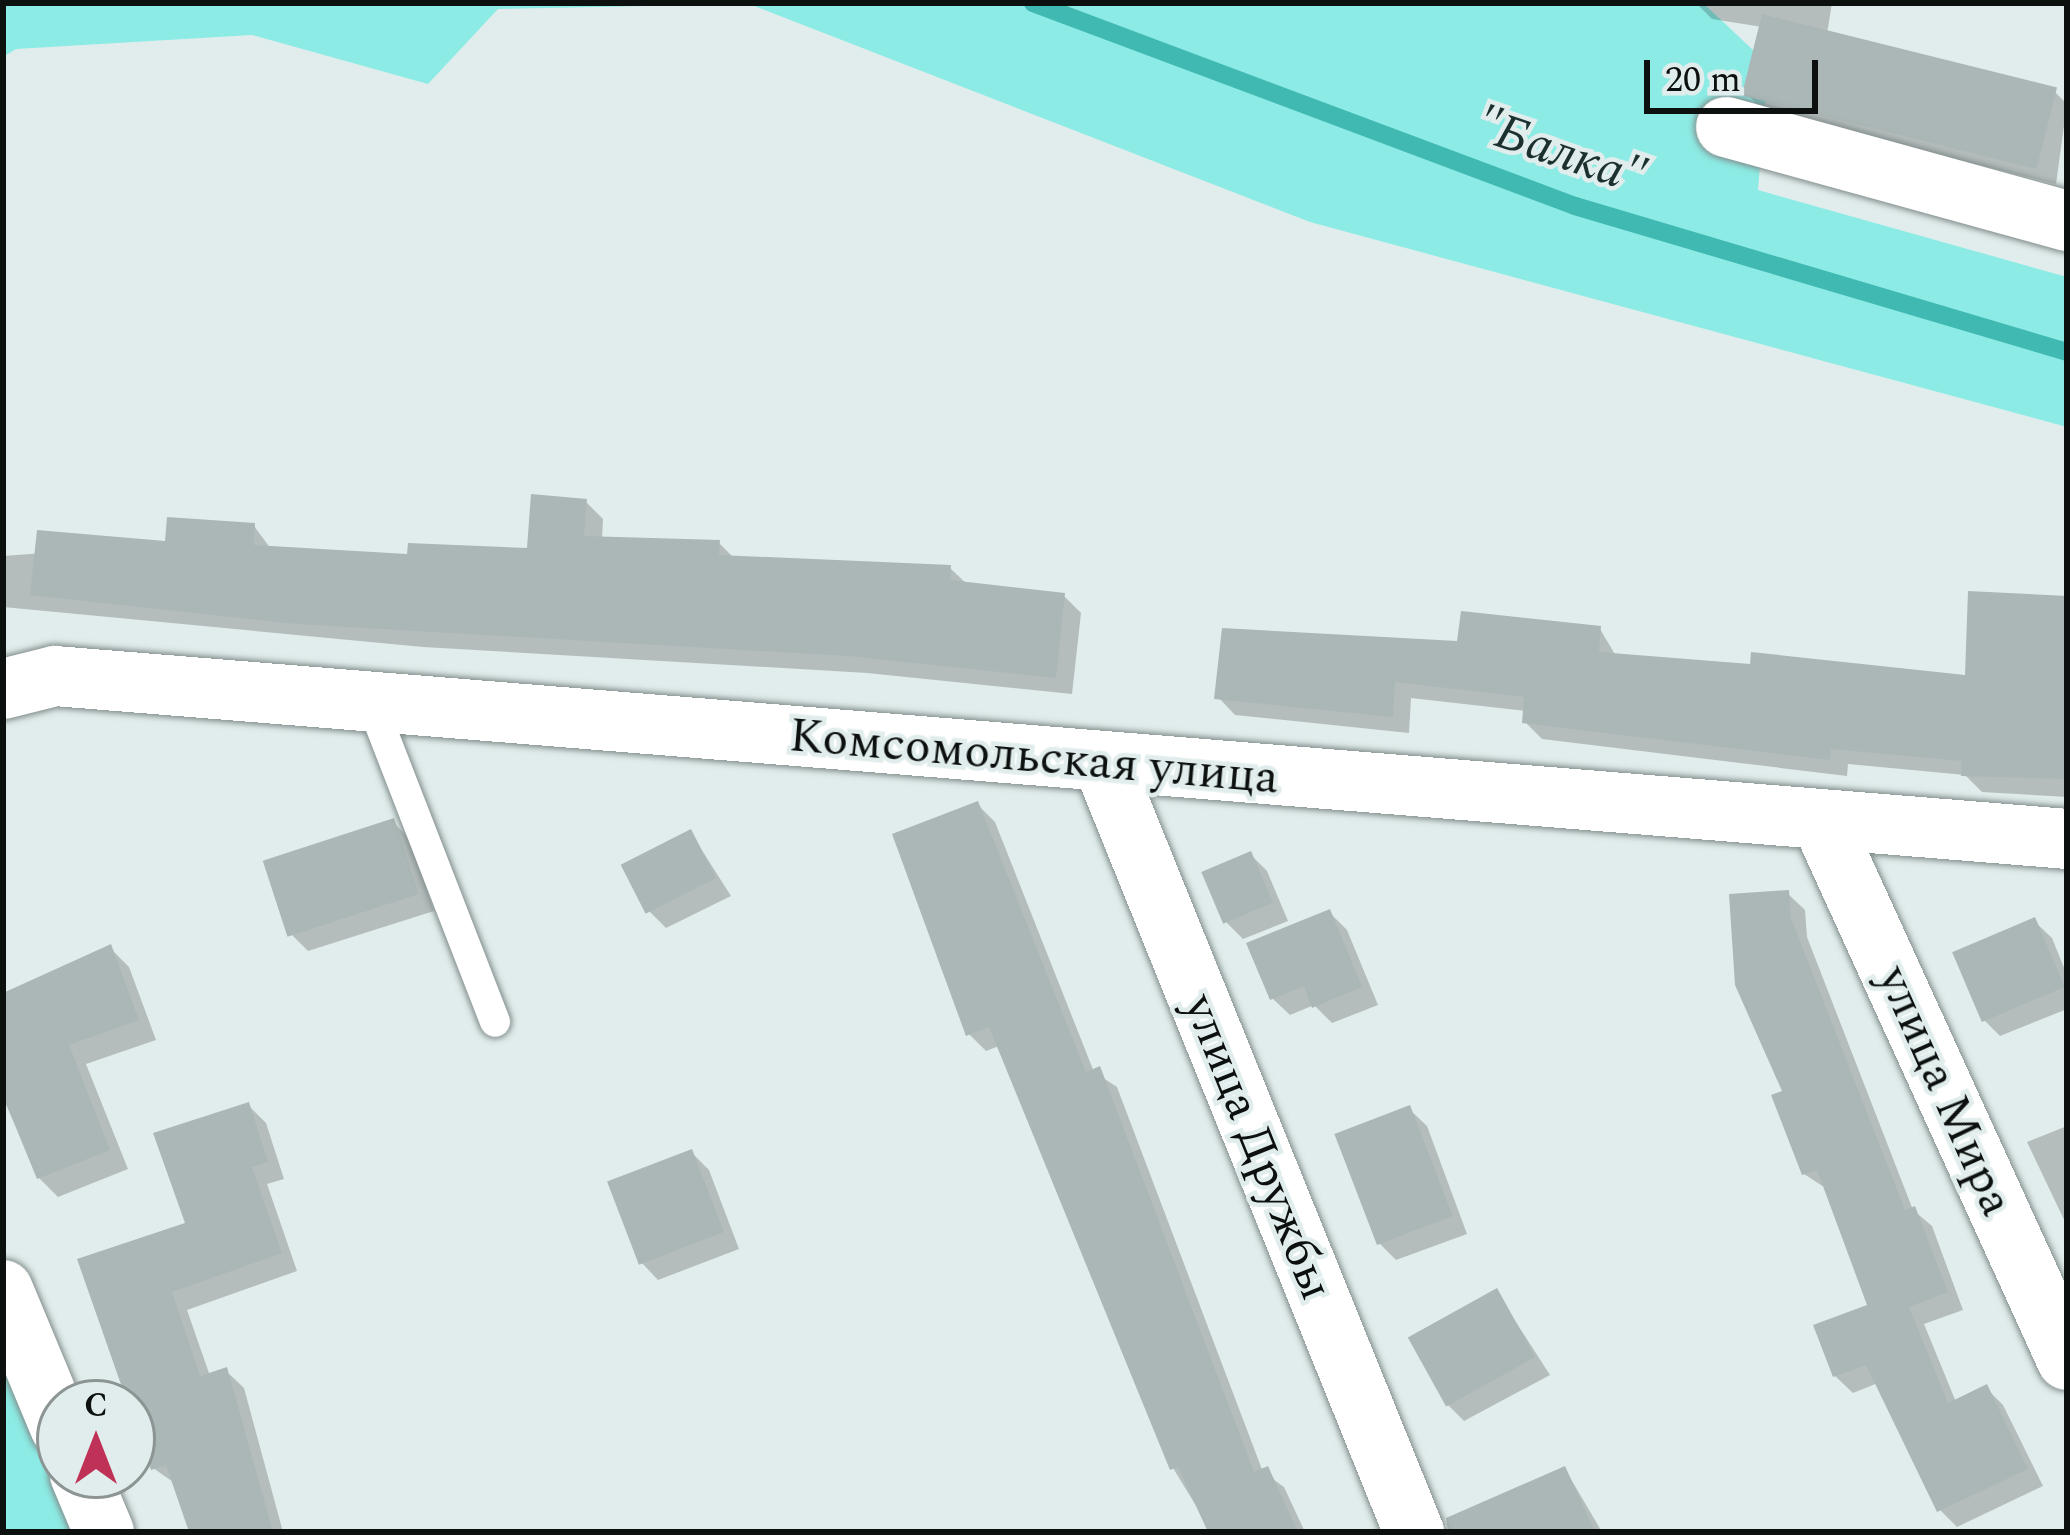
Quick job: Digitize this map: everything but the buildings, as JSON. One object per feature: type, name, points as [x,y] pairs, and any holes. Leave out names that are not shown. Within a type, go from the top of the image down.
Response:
[{"type":"street","points":[[1726,127],[2067,221]]},
{"type":"street","name":"Комсомольская улица","points":[[3,689],[55,676],[2067,839]]},
{"type":"street","name":"улица Дружбы","points":[[1103,763],[1414,1532]]},
{"type":"street","name":"улица Мира","points":[[1822,822],[2067,1360]]},
{"type":"street","points":[[3,1290],[40,1379]]},
{"type":"street","points":[[90,1499],[104,1532]]},
{"type":"lane","points":[[371,703],[495,1022]]},
{"type":"shaded area","points":[[3,3],[1703,3],[1768,64],[1758,190],[2067,277],[2067,427],[1310,222],[749,4],[498,9],[428,84],[252,35],[16,49],[3,57]]},
{"type":"shaded area","points":[[3,1340],[36,1410],[36,1499],[78,1499],[93,1532],[3,1532]]},
{"type":"waterway","name":"\"Балка\"","points":[[1033,3],[1575,206],[2067,352]]}]
